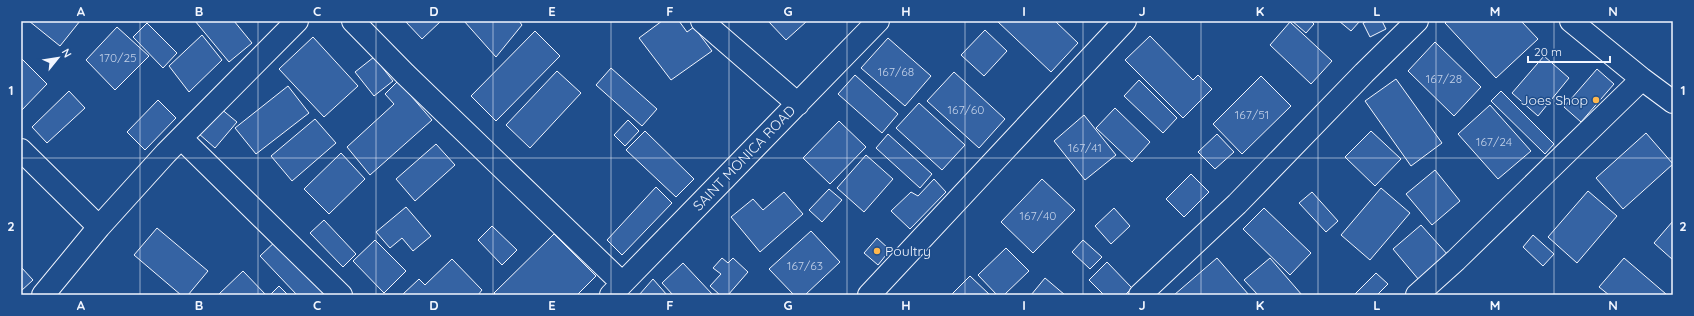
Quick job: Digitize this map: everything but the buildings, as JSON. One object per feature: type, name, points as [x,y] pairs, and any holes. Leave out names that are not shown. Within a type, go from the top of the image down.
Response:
[{"type":"street","points":[[42,295],[99,227],[181,138],[297,21]]},
{"type":"street","points":[[353,21],[617,289]]},
{"type":"street","points":[[702,21],[798,104]]},
{"type":"street","name":"SAINT MONICA ROAD","points":[[617,289],[878,21]]},
{"type":"street","points":[[869,295],[1125,21]]},
{"type":"street","points":[[1140,295],[1237,204],[1364,73],[1417,21]]},
{"type":"street","points":[[1572,21],[1642,79],[1673,102]]},
{"type":"street","points":[[1417,295],[1456,260],[1642,79]]},
{"type":"street","points":[[181,138],[341,295]]},
{"type":"street","points":[[21,150],[99,227]]},
{"type":"place","name":"Joes Shop","points":[[1596,100]]},
{"type":"place","name":"Poultry","points":[[877,251]]}]
